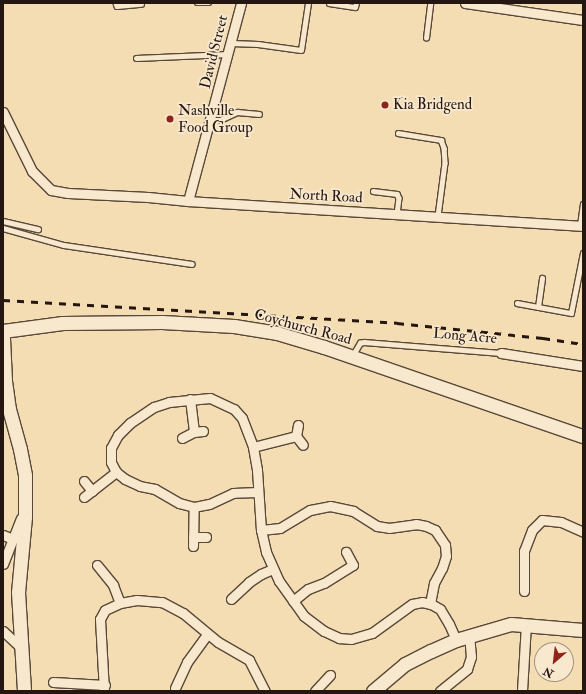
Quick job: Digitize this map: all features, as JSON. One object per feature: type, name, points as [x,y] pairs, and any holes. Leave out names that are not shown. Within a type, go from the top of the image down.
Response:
[{"type":"main road","name":"Coychurch Road","points":[[3,331],[62,323],[162,322],[234,326],[277,333],[353,357],[583,436]]},
{"type":"main road","points":[[3,338],[5,381],[9,409],[20,449],[25,475],[25,507],[18,592],[24,691]]},
{"type":"main road","points":[[373,691],[405,664],[456,640],[469,636],[511,624],[526,624],[583,630]]},
{"type":"street","name":"David Street","points":[[188,201],[211,120],[241,3]]},
{"type":"street","points":[[465,3],[583,20]]},
{"type":"street","name":"North Road","points":[[3,112],[32,171],[51,190],[68,193],[581,226]]},
{"type":"street","name":"Long Acre","points":[[501,353],[583,366]]},
{"type":"street","points":[[258,492],[233,493],[209,504],[194,507],[179,502],[155,489],[140,486],[116,472],[111,462],[111,448],[118,435],[126,427],[154,407],[169,402],[210,398],[234,409],[242,418],[253,447],[258,492],[261,530],[266,552],[273,569],[304,616],[324,631],[339,638],[351,639],[372,633],[412,604],[422,602],[440,609],[456,640]]},
{"type":"street","points":[[182,438],[199,432],[190,399]]},
{"type":"street","points":[[298,425],[296,436],[303,445]]},
{"type":"street","points":[[253,447],[296,436]]},
{"type":"street","points":[[84,497],[116,472]]},
{"type":"street","points":[[84,481],[92,491]]},
{"type":"street","points":[[261,530],[280,528],[310,510],[330,506],[353,511],[377,526],[389,528],[416,524],[426,526],[435,530],[446,545],[446,556],[442,568],[434,583],[430,604]]},
{"type":"street","points":[[3,564],[25,507]]},
{"type":"street","points":[[194,507],[193,541],[206,537]]},
{"type":"street","points":[[524,591],[524,551],[532,530],[542,520],[561,522],[583,532]]},
{"type":"street","points":[[3,535],[13,539]]},
{"type":"street","points":[[293,601],[308,588],[324,583],[353,565],[346,552]]},
{"type":"street","points":[[97,566],[113,585],[120,603]]},
{"type":"street","points":[[231,599],[261,574],[273,569]]},
{"type":"street","points":[[239,592],[246,599]]},
{"type":"street","points":[[53,682],[105,688],[100,619],[105,610],[120,603],[137,600],[162,602],[184,613],[218,642],[249,660],[265,691]]},
{"type":"street","points":[[522,691],[526,624]]},
{"type":"street","points":[[3,631],[21,648]]},
{"type":"street","points":[[176,688],[187,662],[207,634]]},
{"type":"street","points":[[440,691],[467,669],[471,657],[469,636]]},
{"type":"street","points":[[315,691],[330,675]]},
{"type":"lane","points":[[116,3],[117,6],[141,4]]},
{"type":"lane","points":[[197,3],[209,3]]},
{"type":"lane","points":[[231,43],[258,44],[301,50],[308,3]]},
{"type":"lane","points":[[329,3],[355,7],[356,3]]},
{"type":"lane","points":[[426,38],[430,3]]},
{"type":"lane","points":[[136,58],[228,54]]},
{"type":"lane","points":[[211,120],[220,120],[237,112],[259,114]]},
{"type":"lane","points":[[398,133],[440,140],[442,144],[445,163],[438,216]]},
{"type":"lane","points":[[373,191],[397,194],[399,198],[397,214]]},
{"type":"lane","points":[[581,226],[583,204]]},
{"type":"lane","points":[[3,221],[38,229]]},
{"type":"lane","points":[[3,228],[64,245],[192,264]]},
{"type":"lane","points":[[517,303],[571,313],[583,253]]},
{"type":"lane","points":[[538,307],[542,278]]},
{"type":"lane","name":"Long Acre","points":[[353,357],[360,343],[364,342],[501,353]]},
{"type":"railway","points":[[3,300],[397,323],[543,338],[583,344]]},
{"type":"place","name":"Kia Bridgend","points":[[385,105]]},
{"type":"place","name":"Nashville Food Group","points":[[170,119]]}]
